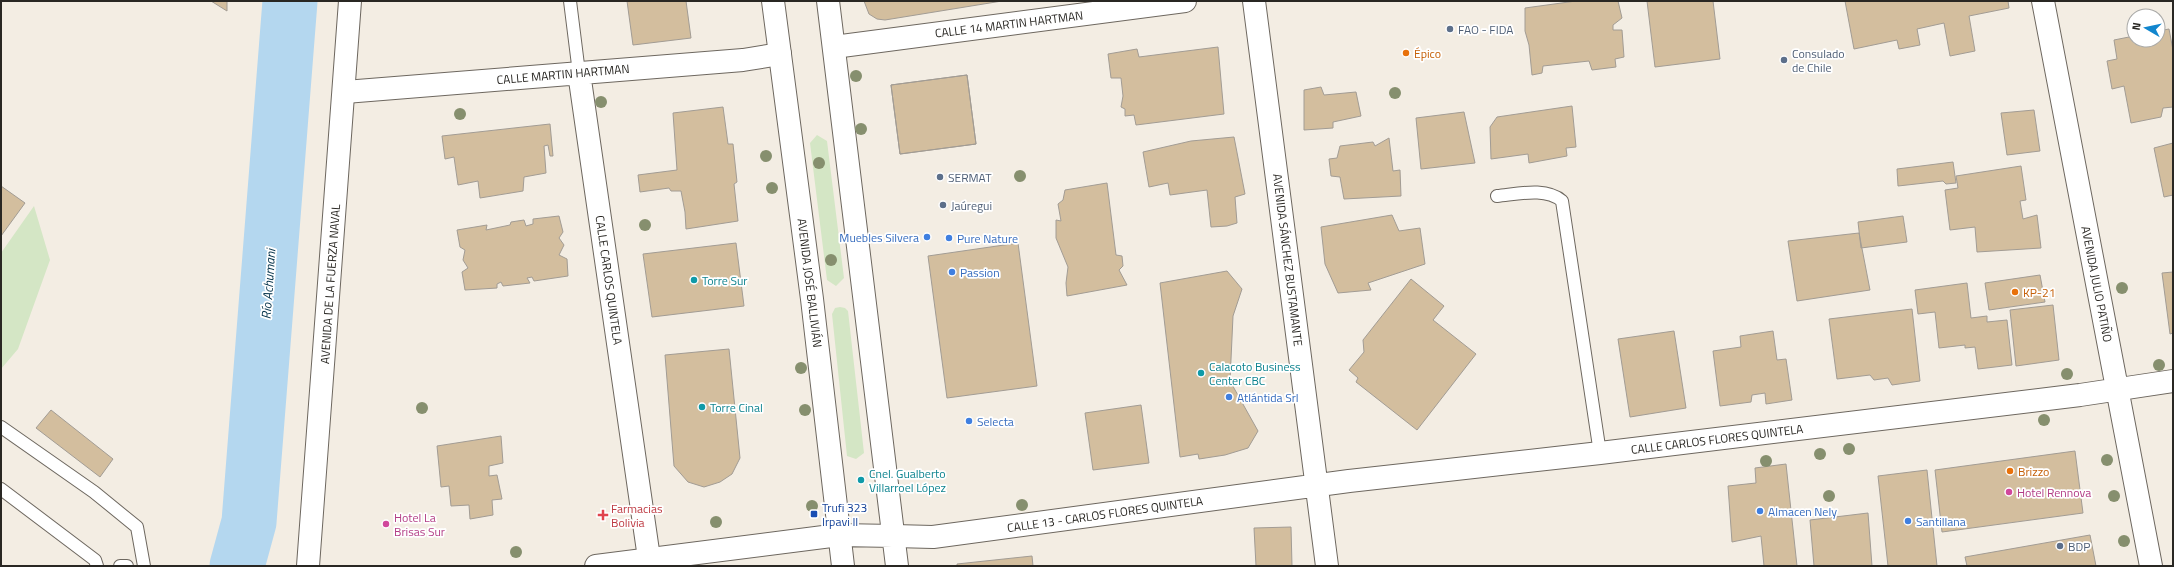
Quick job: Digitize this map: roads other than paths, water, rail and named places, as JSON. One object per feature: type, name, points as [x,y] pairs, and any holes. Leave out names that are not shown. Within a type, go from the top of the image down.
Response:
[{"type":"street","name":"AVENIDA DE LA FUERZA NAVAL","points":[[308,566],[345,92],[350,1]]},
{"type":"street","name":"AVENIDA JOSÉ BALLIVIÁN","points":[[773,1],[843,566]]},
{"type":"street","points":[[828,1],[897,566]]},
{"type":"street","name":"CALLE 14 MARTIN HARTMAN","points":[[834,47],[1185,1]]},
{"type":"street","name":"AVENIDA SÁNCHEZ BUSTAMANTE","points":[[1254,1],[1327,566]]},
{"type":"street","name":"AVENIDA JULIO PATIÑO","points":[[2044,1],[2151,566]]},
{"type":"street","name":"CALLE MARTIN HARTMAN","points":[[345,92],[742,60],[780,54]]},
{"type":"street","name":"CALLE CARLOS QUINTELA","points":[[579,73],[649,558]]},
{"type":"street","name":"CALLE CARLOS FLORES QUINTELA","points":[[1317,485],[1600,453],[2117,390],[2173,381]]},
{"type":"street","name":"CALLE 13 - CARLOS FLORES QUINTELA","points":[[596,566],[649,558],[839,535],[932,537],[1317,485]]},
{"type":"lane","name":"CALLE CARLOS QUINTELA","points":[[570,1],[579,73]]},
{"type":"lane","points":[[1497,196],[1546,193],[1556,196],[1562,202],[1600,453]]},
{"type":"lane","points":[[1,427],[94,492],[137,527],[144,566]]},
{"type":"lane","points":[[1,489],[95,560],[97,566]]},
{"type":"lane","points":[[120,566],[127,566]]},
{"type":"waterway","name":"Río Achumani","points":[[237,566],[249,522],[290,1]]},
{"type":"place","name":"FAO - FIDA","points":[[1450,29]]},
{"type":"place","name":"Épico","points":[[1406,53]]},
{"type":"place","name":"Consulado de Chile","points":[[1784,60]]},
{"type":"place","name":"SERMAT","points":[[940,177]]},
{"type":"place","name":"Jaúregui","points":[[943,205]]},
{"type":"place","name":"Muebles Silvera","points":[[927,237]]},
{"type":"place","name":"Pure Nature","points":[[949,238]]},
{"type":"place","name":"Passion","points":[[952,272]]},
{"type":"place","name":"Torre Sur","points":[[694,280]]},
{"type":"place","name":"KP-21","points":[[2015,292]]},
{"type":"place","name":"Calacoto Business Center CBC","points":[[1201,373]]},
{"type":"place","name":"Atlántida Srl","points":[[1229,397]]},
{"type":"place","name":"Torre Cinal","points":[[702,407]]},
{"type":"place","name":"Selecta","points":[[969,421]]},
{"type":"place","name":"Brizzo","points":[[2010,471]]},
{"type":"place","name":"Cnel. Gualberto Villarroel López","points":[[861,480]]},
{"type":"place","name":"Hotel Rennova","points":[[2009,492]]},
{"type":"place","name":"Almacen Nely","points":[[1760,511]]},
{"type":"place","name":"Trufi 323 Irpavi II","points":[[814,514]]},
{"type":"place","name":"Farmacias Bolivia","points":[[603,515]]},
{"type":"place","name":"Santillana","points":[[1908,521]]},
{"type":"place","name":"Hotel La Brisas Sur","points":[[386,524]]},
{"type":"place","name":"BDP","points":[[2060,546]]}]
